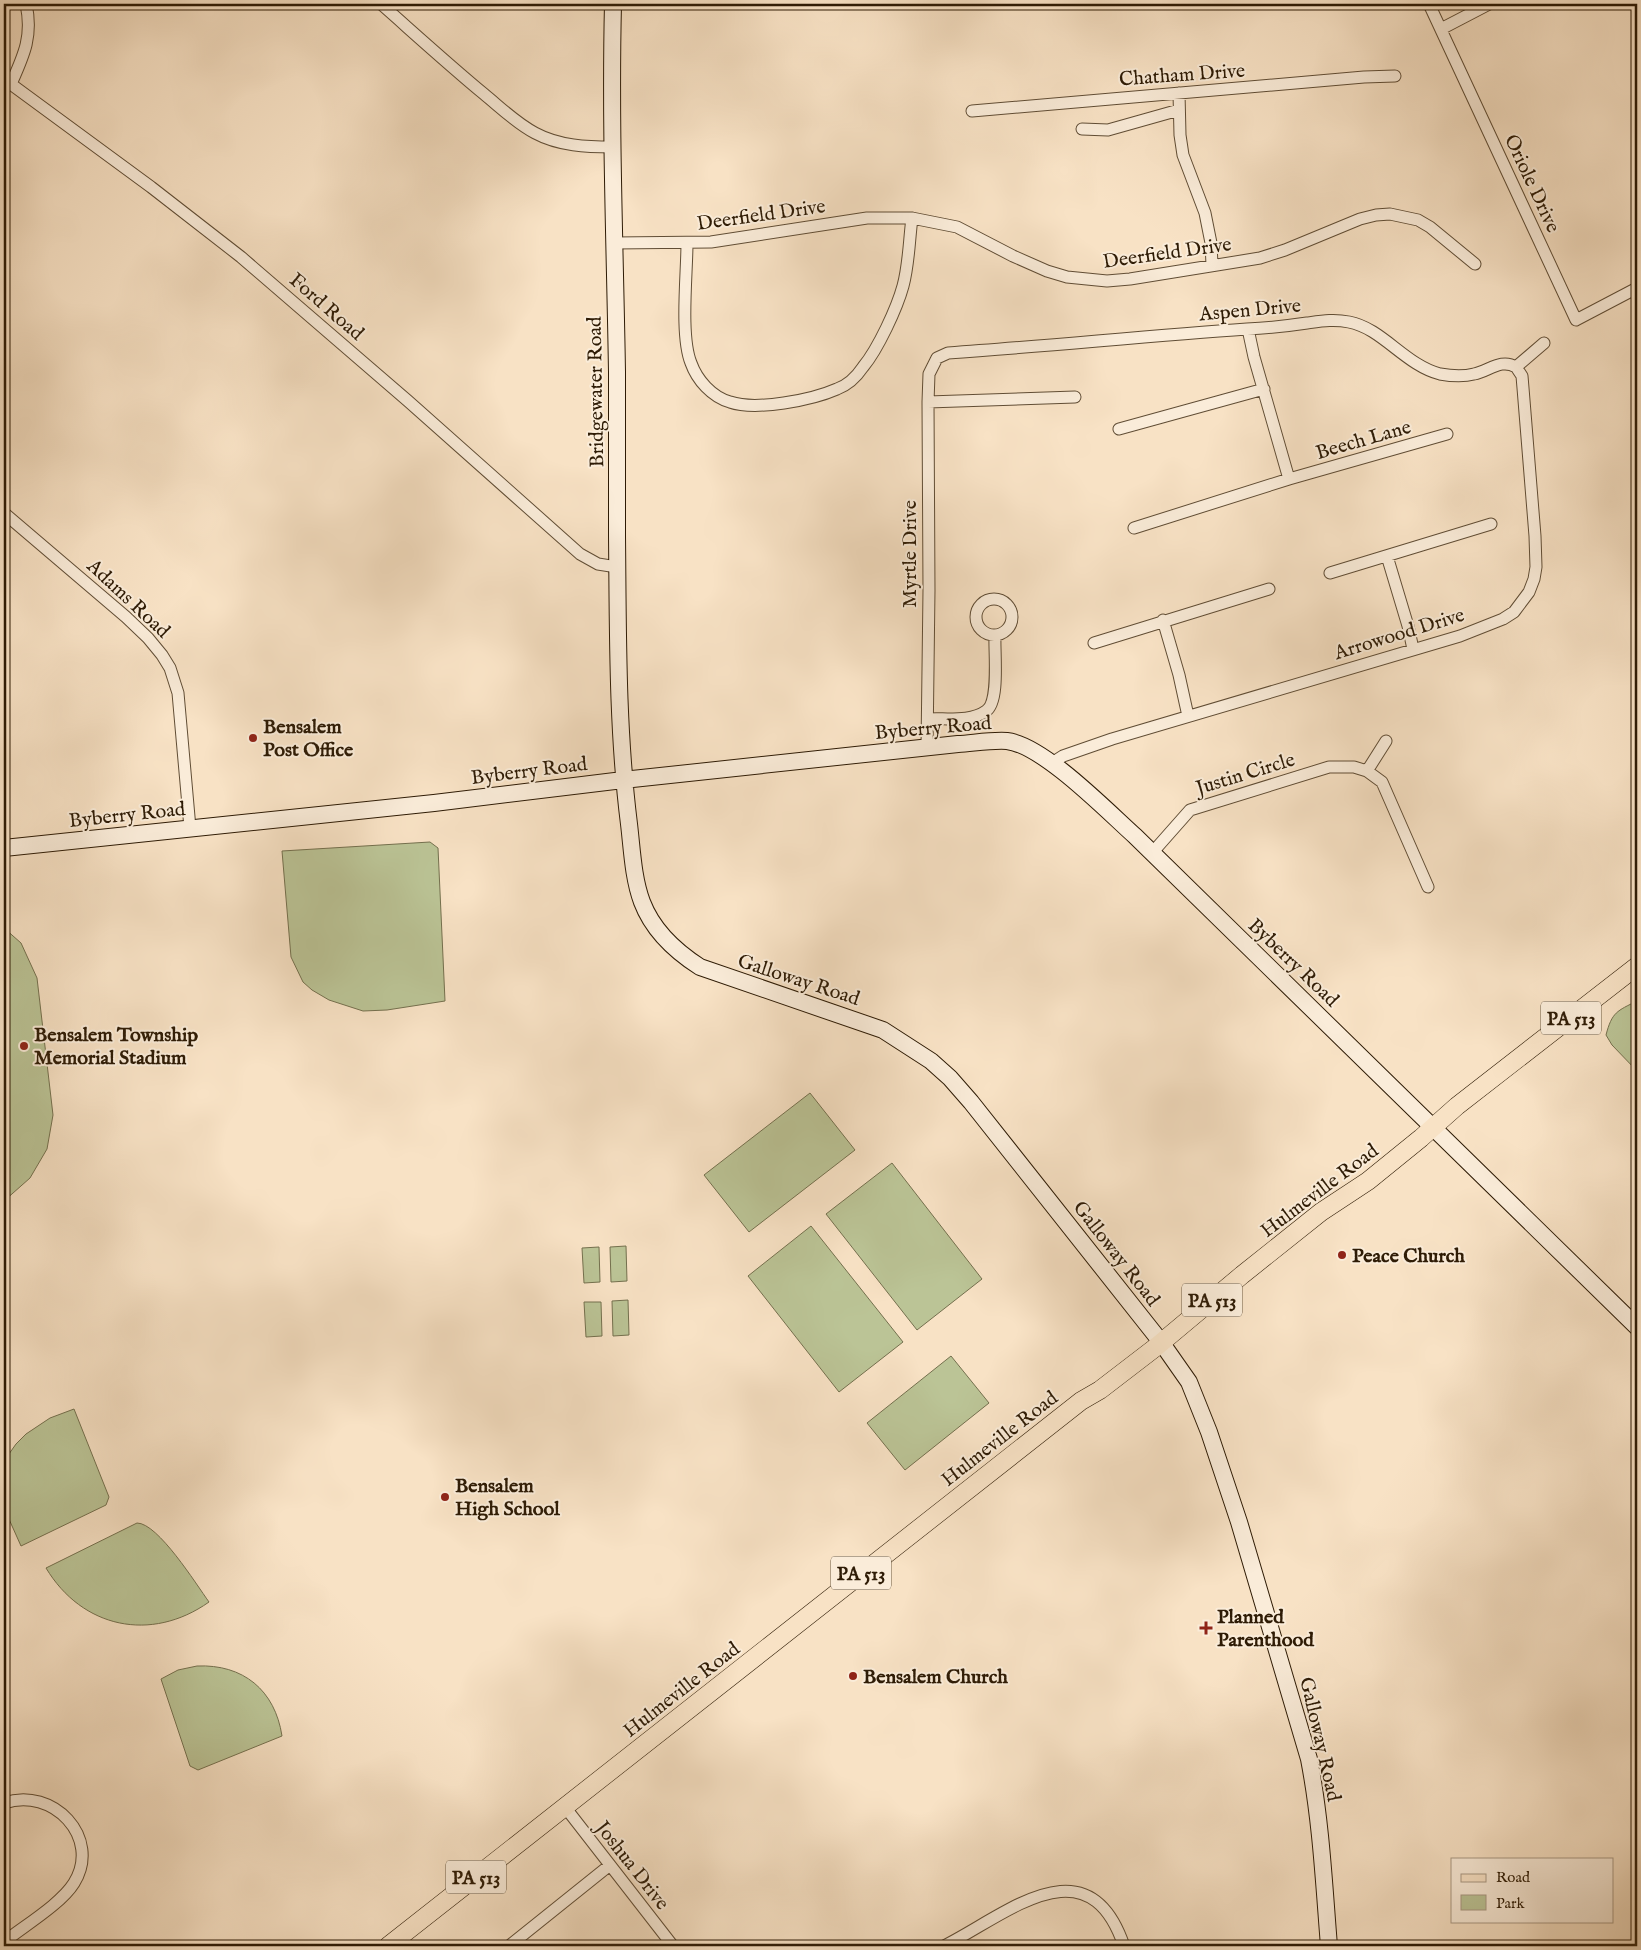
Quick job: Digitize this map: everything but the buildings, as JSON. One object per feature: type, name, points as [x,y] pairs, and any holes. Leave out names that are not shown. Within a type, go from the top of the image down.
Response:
[{"type":"main road","name":"Bridgewater Road","points":[[613,4],[617,566],[619,701],[623,780]]},
{"type":"main road","name":"Byberry Road","points":[[4,848],[434,803],[623,780],[1008,741],[1024,746],[1052,763],[1152,853],[1637,1327]]},
{"type":"main road","name":"Galloway Road","points":[[623,780],[634,868],[642,902],[652,922],[666,941],[681,955],[700,968],[883,1030],[931,1061],[950,1078],[971,1102],[1161,1342],[1189,1382],[1209,1432],[1239,1522],[1300,1726],[1314,1784],[1329,1946]]},
{"type":"main road","name":"Hulmeville Road","points":[[388,1946],[1080,1402],[1100,1390],[1325,1209],[1368,1181],[1457,1106],[1637,966]]},
{"type":"street","points":[[7,82],[22,59],[28,41],[30,24],[26,4]]},
{"type":"street","points":[[381,4],[460,74],[522,125],[536,134],[564,143],[613,147]]},
{"type":"street","name":"Oriole Drive","points":[[1429,4],[1576,320],[1635,289]]},
{"type":"street","points":[[1441,29],[1489,4]]},
{"type":"street","name":"Chatham Drive","points":[[972,111],[1364,76],[1395,76]]},
{"type":"street","name":"Ford Road","points":[[7,82],[151,187],[241,257],[408,401],[580,554],[598,564],[617,566]]},
{"type":"street","points":[[1179,94],[1180,134],[1183,156],[1205,212],[1211,243],[1212,266]]},
{"type":"street","points":[[1082,129],[1108,130],[1179,110]]},
{"type":"street","name":"Deerfield Drive","points":[[614,243],[712,242],[867,218],[912,218],[957,227],[1030,264],[1067,277],[1100,280],[1130,279],[1260,258],[1285,250],[1360,219],[1390,214],[1418,220],[1430,227],[1475,264]]},
{"type":"street","points":[[687,243],[686,344],[691,365],[704,384],[720,398],[741,405],[771,405],[826,393],[838,389],[856,377],[879,342],[903,288],[912,218]]},
{"type":"street","name":"Aspen Drive","points":[[934,360],[941,355],[948,354],[1339,320],[1360,326],[1416,364],[1440,374],[1463,376],[1501,364],[1516,367]]},
{"type":"street","points":[[1248,329],[1254,357],[1289,480]]},
{"type":"street","points":[[1516,367],[1544,343]]},
{"type":"street","name":"Myrtle Drive","points":[[928,748],[932,719],[928,402],[929,374],[934,360]]},
{"type":"street","name":"Arrowood Drive","points":[[1052,763],[1063,756],[1112,739],[1460,636],[1503,619],[1521,605],[1534,579],[1536,567],[1522,376],[1516,367]]},
{"type":"street","points":[[1119,428],[1264,389]]},
{"type":"street","points":[[928,402],[1075,397]]},
{"type":"street","name":"Beech Lane","points":[[1134,528],[1447,434]]},
{"type":"street","name":"Adams Road","points":[[4,513],[126,617],[148,638],[170,668],[178,697],[190,828]]},
{"type":"street","points":[[1330,573],[1491,524]]},
{"type":"street","points":[[1387,556],[1413,649]]},
{"type":"street","points":[[1094,643],[1163,620],[1269,589]]},
{"type":"street","points":[[1163,620],[1179,675],[1188,716]]},
{"type":"street","points":[[932,719],[972,717],[987,711],[991,706],[994,692],[994,635]]},
{"type":"street","points":[[1386,741],[1367,771],[1382,782],[1428,887]]},
{"type":"street","name":"Justin Circle","points":[[1152,853],[1190,810],[1329,767],[1354,767],[1367,771]]},
{"type":"street","points":[[4,1803],[22,1798],[34,1799],[55,1807],[70,1823],[78,1837],[81,1853],[78,1874],[68,1891],[4,1942]]},
{"type":"street","name":"Joshua Drive","points":[[565,1807],[673,1946]]},
{"type":"street","points":[[509,1946],[610,1866]]},
{"type":"street","points":[[945,1946],[1011,1909],[1059,1890],[1084,1894],[1099,1902],[1114,1923],[1124,1946]]},
{"type":"green space","points":[[430,842],[438,848],[445,1001],[387,1010],[363,1011],[329,1000],[312,990],[303,982],[291,957],[282,851]]},
{"type":"green space","name":"Bensalem Township Memorial Stadium","points":[[4,928],[21,943],[37,978],[53,1115],[47,1149],[30,1178],[4,1201]]},
{"type":"green space","points":[[1637,1001],[1637,1071],[1612,1045],[1606,1035],[1616,1013]]},
{"type":"green space","points":[[810,1093],[855,1150],[749,1232],[704,1175]]},
{"type":"green space","points":[[892,1163],[982,1279],[917,1330],[826,1214]]},
{"type":"green space","points":[[811,1226],[903,1342],[839,1392],[748,1276]]},
{"type":"green space","points":[[626,1246],[627,1281],[611,1282],[610,1247]]},
{"type":"green space","points":[[599,1247],[600,1282],[584,1283],[582,1248]]},
{"type":"green space","points":[[628,1300],[629,1335],[613,1336],[612,1301]]},
{"type":"green space","points":[[584,1302],[601,1302],[602,1336],[586,1337]]},
{"type":"green space","points":[[951,1356],[989,1403],[905,1470],[867,1423]]},
{"type":"green space","points":[[74,1409],[109,1497],[106,1505],[21,1546],[4,1508],[4,1461],[26,1434],[50,1418]]},
{"type":"green space","points":[[137,1523],[146,1526],[166,1543],[209,1602],[187,1615],[164,1622],[141,1625],[119,1623],[98,1616],[78,1604],[61,1588],[46,1568]]},
{"type":"green space","points":[[197,1666],[229,1670],[242,1675],[254,1683],[272,1705],[282,1736],[198,1770],[190,1766],[161,1679],[178,1670]]},
{"type":"place","name":"Bensalem Post Office","points":[[253,738]]},
{"type":"place","name":"Bensalem Township Memorial Stadium","points":[[24,1046]]},
{"type":"place","name":"Peace Church","points":[[1342,1255]]},
{"type":"place","name":"Bensalem High School","points":[[445,1497]]},
{"type":"place","name":"Planned Parenthood","points":[[1206,1628]]},
{"type":"place","name":"Bensalem Church","points":[[853,1676]]}]
